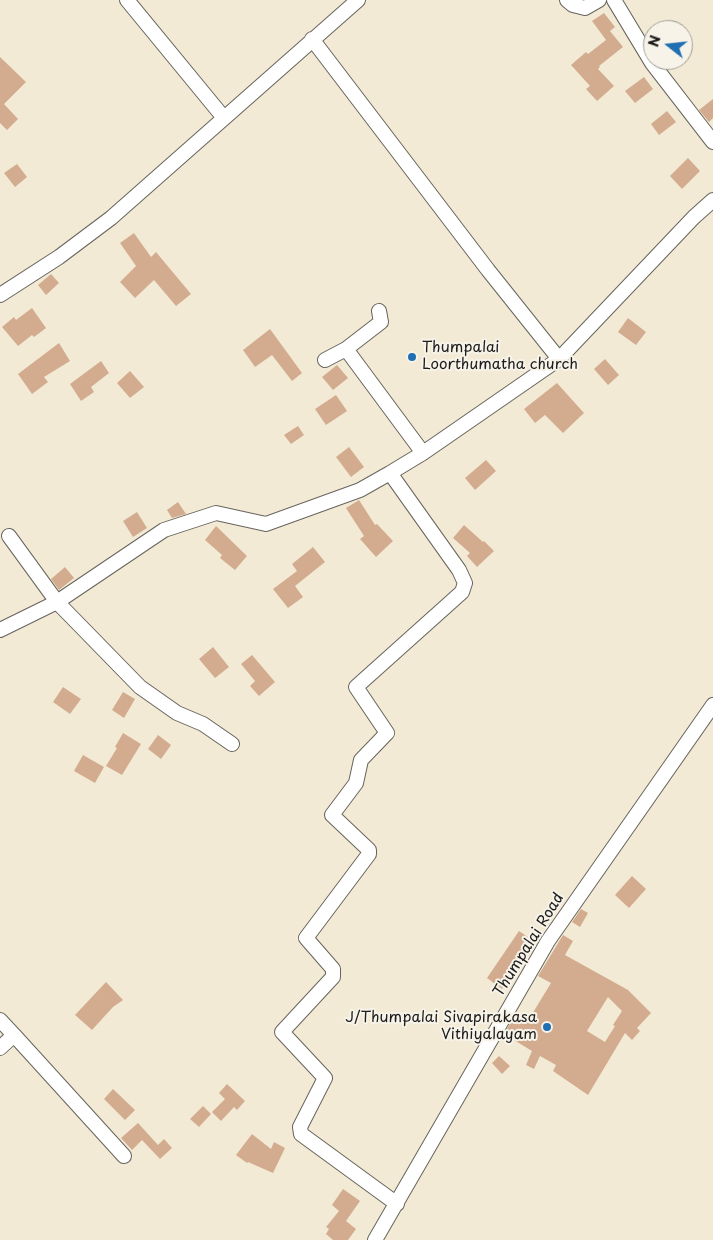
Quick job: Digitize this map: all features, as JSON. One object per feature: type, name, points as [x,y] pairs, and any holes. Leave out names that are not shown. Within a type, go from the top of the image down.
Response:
[{"type":"street","points":[[127,0],[224,118]]},
{"type":"street","points":[[0,295],[59,257],[111,218],[358,0]]},
{"type":"street","points":[[568,0],[573,6],[585,8],[600,0]]},
{"type":"street","points":[[614,0],[652,63],[713,142]]},
{"type":"street","points":[[312,39],[488,270],[559,359]]},
{"type":"street","points":[[0,630],[57,602],[164,530],[216,513],[266,524],[360,490],[390,473],[423,453],[559,359],[694,217],[713,200]]},
{"type":"street","points":[[325,360],[346,348],[381,322],[379,311]]},
{"type":"street","points":[[346,348],[423,453]]},
{"type":"street","points":[[390,473],[459,570],[465,583],[462,592],[356,687],[387,734],[361,760],[356,783],[332,815],[369,850],[369,854],[306,938],[333,969],[333,977],[282,1032],[324,1078],[300,1127],[301,1134],[397,1204]]},
{"type":"street","points":[[9,536],[57,602],[140,687],[177,713],[203,724],[232,744]]},
{"type":"street","name":"Thumpalai Road","points":[[375,1240],[548,941],[713,705]]},
{"type":"street","points":[[0,1020],[124,1156]]},
{"type":"street","points":[[0,1048],[14,1036]]},
{"type":"building","points":[[604,13],[615,27],[610,31],[623,47],[599,66],[598,69],[614,86],[597,101],[586,89],[590,86],[571,65],[586,52],[588,54],[606,40],[592,21]]},
{"type":"building","points":[[0,57],[26,82],[4,104],[18,119],[7,130],[0,123]]},
{"type":"building","points":[[644,77],[653,89],[635,103],[625,91]]},
{"type":"building","points":[[713,99],[713,118],[709,122],[699,110]]},
{"type":"building","points":[[667,111],[676,122],[659,135],[651,124]]},
{"type":"building","points":[[688,158],[700,171],[682,189],[670,176]]},
{"type":"building","points":[[17,164],[27,177],[15,187],[4,173]]},
{"type":"building","points":[[134,233],[151,257],[156,252],[191,294],[176,306],[154,280],[135,298],[120,282],[136,266],[120,243]]},
{"type":"building","points":[[51,274],[59,283],[46,295],[38,285]]},
{"type":"building","points":[[32,308],[46,328],[34,337],[32,335],[18,346],[2,327],[14,317],[16,320]]},
{"type":"building","points":[[628,318],[646,332],[636,345],[618,332]]},
{"type":"building","points":[[270,329],[302,373],[292,381],[272,355],[255,367],[243,350]]},
{"type":"building","points":[[59,343],[70,361],[44,377],[48,382],[32,394],[18,374]]},
{"type":"building","points":[[605,359],[619,375],[608,385],[594,369]]},
{"type":"building","points":[[101,361],[109,373],[91,387],[94,392],[81,401],[70,384]]},
{"type":"building","points":[[337,365],[348,378],[333,390],[322,377]]},
{"type":"building","points":[[130,371],[144,387],[130,398],[117,383]]},
{"type":"building","points":[[557,383],[584,413],[563,433],[545,415],[535,423],[524,409]]},
{"type":"building","points":[[336,395],[347,411],[326,425],[315,409]]},
{"type":"building","points":[[298,426],[304,435],[291,444],[284,435]]},
{"type":"building","points":[[349,447],[364,467],[351,477],[336,457]]},
{"type":"building","points":[[486,460],[496,471],[475,490],[465,478]]},
{"type":"building","points":[[359,500],[375,525],[377,524],[393,541],[376,557],[360,539],[364,536],[346,508]]},
{"type":"building","points":[[178,502],[186,514],[172,518],[167,510]]},
{"type":"building","points":[[137,512],[147,528],[133,537],[123,521]]},
{"type":"building","points":[[464,525],[494,551],[477,567],[467,556],[470,553],[453,538]]},
{"type":"building","points":[[216,526],[247,556],[235,570],[220,558],[222,555],[205,540]]},
{"type":"building","points":[[313,547],[325,562],[295,586],[303,597],[288,608],[273,589],[297,571],[292,564]]},
{"type":"building","points":[[65,567],[74,578],[59,590],[51,579]]},
{"type":"building","points":[[213,647],[229,667],[215,678],[199,659]]},
{"type":"building","points":[[252,655],[275,682],[259,696],[250,686],[255,681],[241,664]]},
{"type":"building","points":[[63,687],[81,699],[70,714],[53,702]]},
{"type":"building","points":[[123,692],[135,699],[124,718],[112,710]]},
{"type":"building","points":[[123,733],[141,744],[122,775],[106,766],[117,748],[115,747]]},
{"type":"building","points":[[158,735],[171,745],[161,759],[148,749]]},
{"type":"building","points":[[83,755],[104,767],[95,783],[74,771]]},
{"type":"building","points":[[632,876],[646,889],[629,908],[615,895]]},
{"type":"building","points":[[581,909],[588,913],[580,927],[572,922]]},
{"type":"building","points":[[519,931],[535,942],[521,966],[514,975],[512,974],[502,989],[487,978]]},
{"type":"building","points":[[563,935],[573,941],[565,955],[628,990],[651,1013],[637,1028],[640,1031],[632,1040],[625,1033],[588,1095],[553,1071],[556,1065],[540,1056],[534,1069],[526,1065],[532,1051],[504,1034],[514,1017],[526,1024],[551,983],[538,976]],"holes":[[[608,997],[622,1011],[605,1042],[587,1031]]]},
{"type":"building","points":[[106,982],[123,1000],[113,1007],[92,1030],[75,1015]]},
{"type":"building","points":[[499,1056],[510,1066],[502,1074],[492,1063]]},
{"type":"building","points":[[227,1084],[245,1101],[237,1110],[234,1107],[221,1121],[212,1112],[225,1099],[219,1093]]},
{"type":"building","points":[[113,1089],[135,1110],[125,1120],[104,1099]]},
{"type":"building","points":[[203,1106],[211,1114],[199,1127],[190,1119]]},
{"type":"building","points":[[138,1123],[158,1145],[164,1139],[172,1148],[160,1159],[142,1140],[132,1150],[121,1138]]},
{"type":"building","points":[[252,1134],[271,1149],[274,1142],[285,1148],[273,1173],[247,1163],[236,1155]]},
{"type":"building","points":[[343,1189],[360,1201],[346,1221],[356,1229],[348,1240],[333,1240],[326,1234],[329,1229],[326,1227],[339,1211],[332,1205]]},
{"type":"place","name":"Thumpalai Loorthumatha church","points":[[412,357]]},
{"type":"place","name":"J/Thumpalai Sivapirakasa Vithiyalayam","points":[[547,1027]]}]
